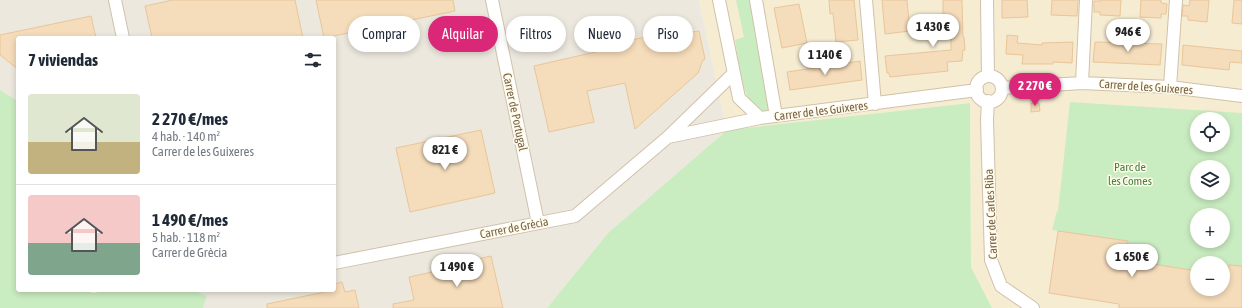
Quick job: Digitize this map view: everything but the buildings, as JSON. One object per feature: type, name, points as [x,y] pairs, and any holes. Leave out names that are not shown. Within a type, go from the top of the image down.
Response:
[{"type":"street","points":[[115,0],[122,36]]},
{"type":"street","name":"Carrer de Portugal","points":[[492,0],[538,223]]},
{"type":"street","points":[[719,0],[739,98],[760,118]]},
{"type":"street","points":[[756,0],[776,116]]},
{"type":"street","points":[[866,0],[875,104]]},
{"type":"street","points":[[986,0],[988,76]]},
{"type":"street","points":[[1082,83],[1086,0]]},
{"type":"street","points":[[1170,87],[1176,0]]},
{"type":"street","name":"Carrer de Grècia","points":[[336,263],[575,216],[668,137],[734,73]]},
{"type":"street","points":[[988,76],[998,80],[1002,88],[999,97],[992,101],[988,101],[980,97],[977,90],[979,82],[988,76]]},
{"type":"street","name":"Carrer de les Guixeres","points":[[1002,88],[1082,83],[1170,87],[1242,96]]},
{"type":"street","name":"Carrer de les Guixeres","points":[[760,118],[977,90]]},
{"type":"street","name":"Carrer de Carles Riba","points":[[988,101],[986,120],[992,260],[1001,286],[1029,306]]},
{"type":"street","name":"Carrer de Grècia","points":[[668,137],[760,118]]},
{"type":"shaded area","points":[[0,0],[699,0],[727,130],[608,233],[547,308],[203,308],[207,296],[198,292],[336,292],[336,36],[16,36],[16,100],[0,90]]},
{"type":"shaded area","points":[[699,0],[1242,0],[1242,308],[992,308],[971,267],[970,103],[727,130]]},
{"type":"green space","points":[[736,0],[751,0],[772,112],[762,111],[754,106],[743,85],[735,40],[744,37]]},
{"type":"green space","points":[[0,90],[16,100],[16,292],[198,292],[207,296],[203,308],[0,308]]},
{"type":"green space","name":"Parc de les Comes","points":[[1070,102],[1226,112],[1190,112],[1190,152],[1230,152],[1230,112],[1242,113],[1242,266],[1230,265],[1230,256],[1190,256],[1190,270],[1153,264],[1153,269],[1125,264],[1128,241],[1052,230],[1057,211]]},
{"type":"green space","points":[[970,103],[971,267],[992,308],[547,308],[608,233],[727,130]]}]
